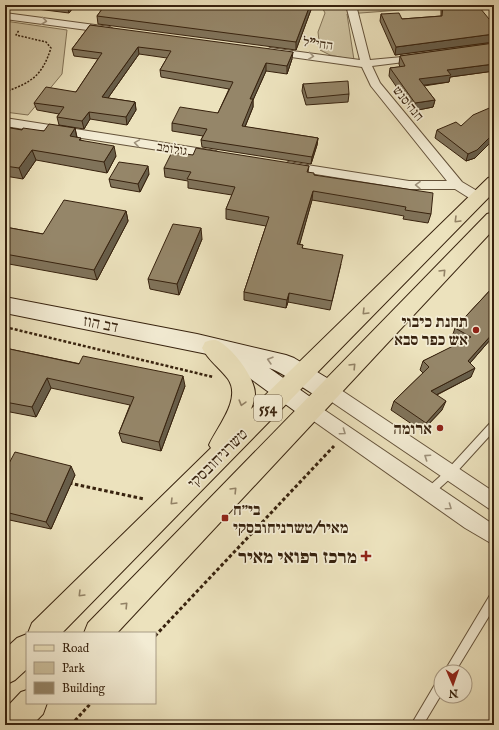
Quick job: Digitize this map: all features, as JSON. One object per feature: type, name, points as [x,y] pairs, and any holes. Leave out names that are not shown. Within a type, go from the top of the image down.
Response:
[{"type":"main road","name":"טשרניחובסקי","points":[[43,632],[486,190]]},
{"type":"main road","name":"554","points":[[99,632],[494,218]]},
{"type":"main road","points":[[205,345],[233,367],[244,386],[245,393],[241,408],[208,468]]},
{"type":"main road","points":[[5,670],[26,649]]},
{"type":"main road","points":[[11,725],[31,704]]},
{"type":"street","name":"חנה סנש","points":[[350,5],[366,64],[375,84],[457,185],[486,190]]},
{"type":"street","points":[[5,16],[119,31]]},
{"type":"street","name":"החי\"ל","points":[[261,50],[366,64],[432,56]]},
{"type":"street","name":"גולומב","points":[[5,122],[230,157]]},
{"type":"street","points":[[277,164],[409,185],[457,185]]},
{"type":"street","name":"דב הוז","points":[[5,305],[205,345],[280,362],[330,391]]},
{"type":"street","name":"דב הוז","points":[[205,345],[244,362],[311,410]]},
{"type":"street","points":[[330,391],[494,502]]},
{"type":"street","points":[[311,410],[429,493],[494,536]]},
{"type":"lane","points":[[429,493],[450,473],[494,425]]},
{"type":"lane","points":[[454,664],[494,599]]},
{"type":"lane","points":[[416,725],[433,698]]},
{"type":"path","points":[[5,92],[32,81],[40,73],[47,62],[51,48],[46,42],[16,35],[24,19]]},
{"type":"path","points":[[5,327],[200,373],[244,386]]},
{"type":"path","points":[[156,635],[346,434]]},
{"type":"path","points":[[65,482],[170,505]]},
{"type":"path","points":[[71,725],[91,704]]},
{"type":"green space","points":[[321,5],[426,5],[427,8],[347,14],[354,60],[330,55],[320,50],[318,32],[325,13]]},
{"type":"green space","points":[[5,21],[67,30],[62,74],[28,115],[5,112]]},
{"type":"building","points":[[105,5],[310,5],[296,42],[97,16]]},
{"type":"building","points":[[443,5],[471,5],[480,8],[494,25],[494,34],[396,47],[381,14],[399,13],[402,19],[442,16]]},
{"type":"building","points":[[90,25],[293,52],[287,66],[266,63],[250,99],[253,99],[242,126],[318,138],[312,157],[201,140],[207,129],[172,123],[180,107],[218,113],[233,82],[160,70],[171,51],[138,47],[102,97],[135,102],[126,117],[89,112],[82,121],[57,117],[64,107],[34,103],[46,87],[76,92],[102,53],[72,49]]},
{"type":"building","points":[[494,43],[494,64],[447,70],[451,75],[419,79],[435,100],[415,103],[390,68],[405,66],[400,56]]},
{"type":"building","points":[[348,81],[349,94],[307,98],[303,84]]},
{"type":"building","points":[[494,106],[494,133],[477,150],[468,154],[437,130],[456,122],[461,126],[473,115]]},
{"type":"building","points":[[49,124],[75,128],[70,136],[81,138],[79,140],[114,146],[104,162],[32,150],[19,168],[5,166],[5,127],[22,130],[23,128],[44,131]]},
{"type":"building","points":[[196,148],[309,166],[307,172],[314,173],[314,175],[433,193],[431,214],[405,210],[406,207],[313,191],[297,244],[303,245],[302,248],[343,255],[332,301],[289,293],[287,300],[244,292],[269,217],[226,209],[235,187],[187,179],[191,172],[164,168],[172,152],[193,155]]},
{"type":"building","points":[[119,162],[148,166],[138,184],[109,179]]},
{"type":"building","points":[[64,200],[126,211],[94,270],[5,254],[5,227],[43,234]]},
{"type":"building","points":[[173,224],[201,228],[177,284],[148,279]]},
{"type":"building","points":[[494,286],[494,332],[468,361],[475,368],[431,391],[446,401],[426,423],[394,401],[429,367],[423,361],[471,337],[455,328]]},
{"type":"building","points":[[5,348],[79,364],[83,356],[183,376],[159,442],[119,433],[134,397],[47,378],[32,407],[5,402]]},
{"type":"building","points":[[15,452],[71,466],[46,522],[5,512],[5,471]]},
{"type":"place","name":"תחנת כיבוי אש כפר סבא","points":[[476,330]]},
{"type":"place","name":"ארומה","points":[[440,428]]},
{"type":"place","name":"בי״ח מאיר/טשרניחובסקי","points":[[225,518]]},
{"type":"place","name":"מרכז רפואי מאיר","points":[[366,556]]}]
